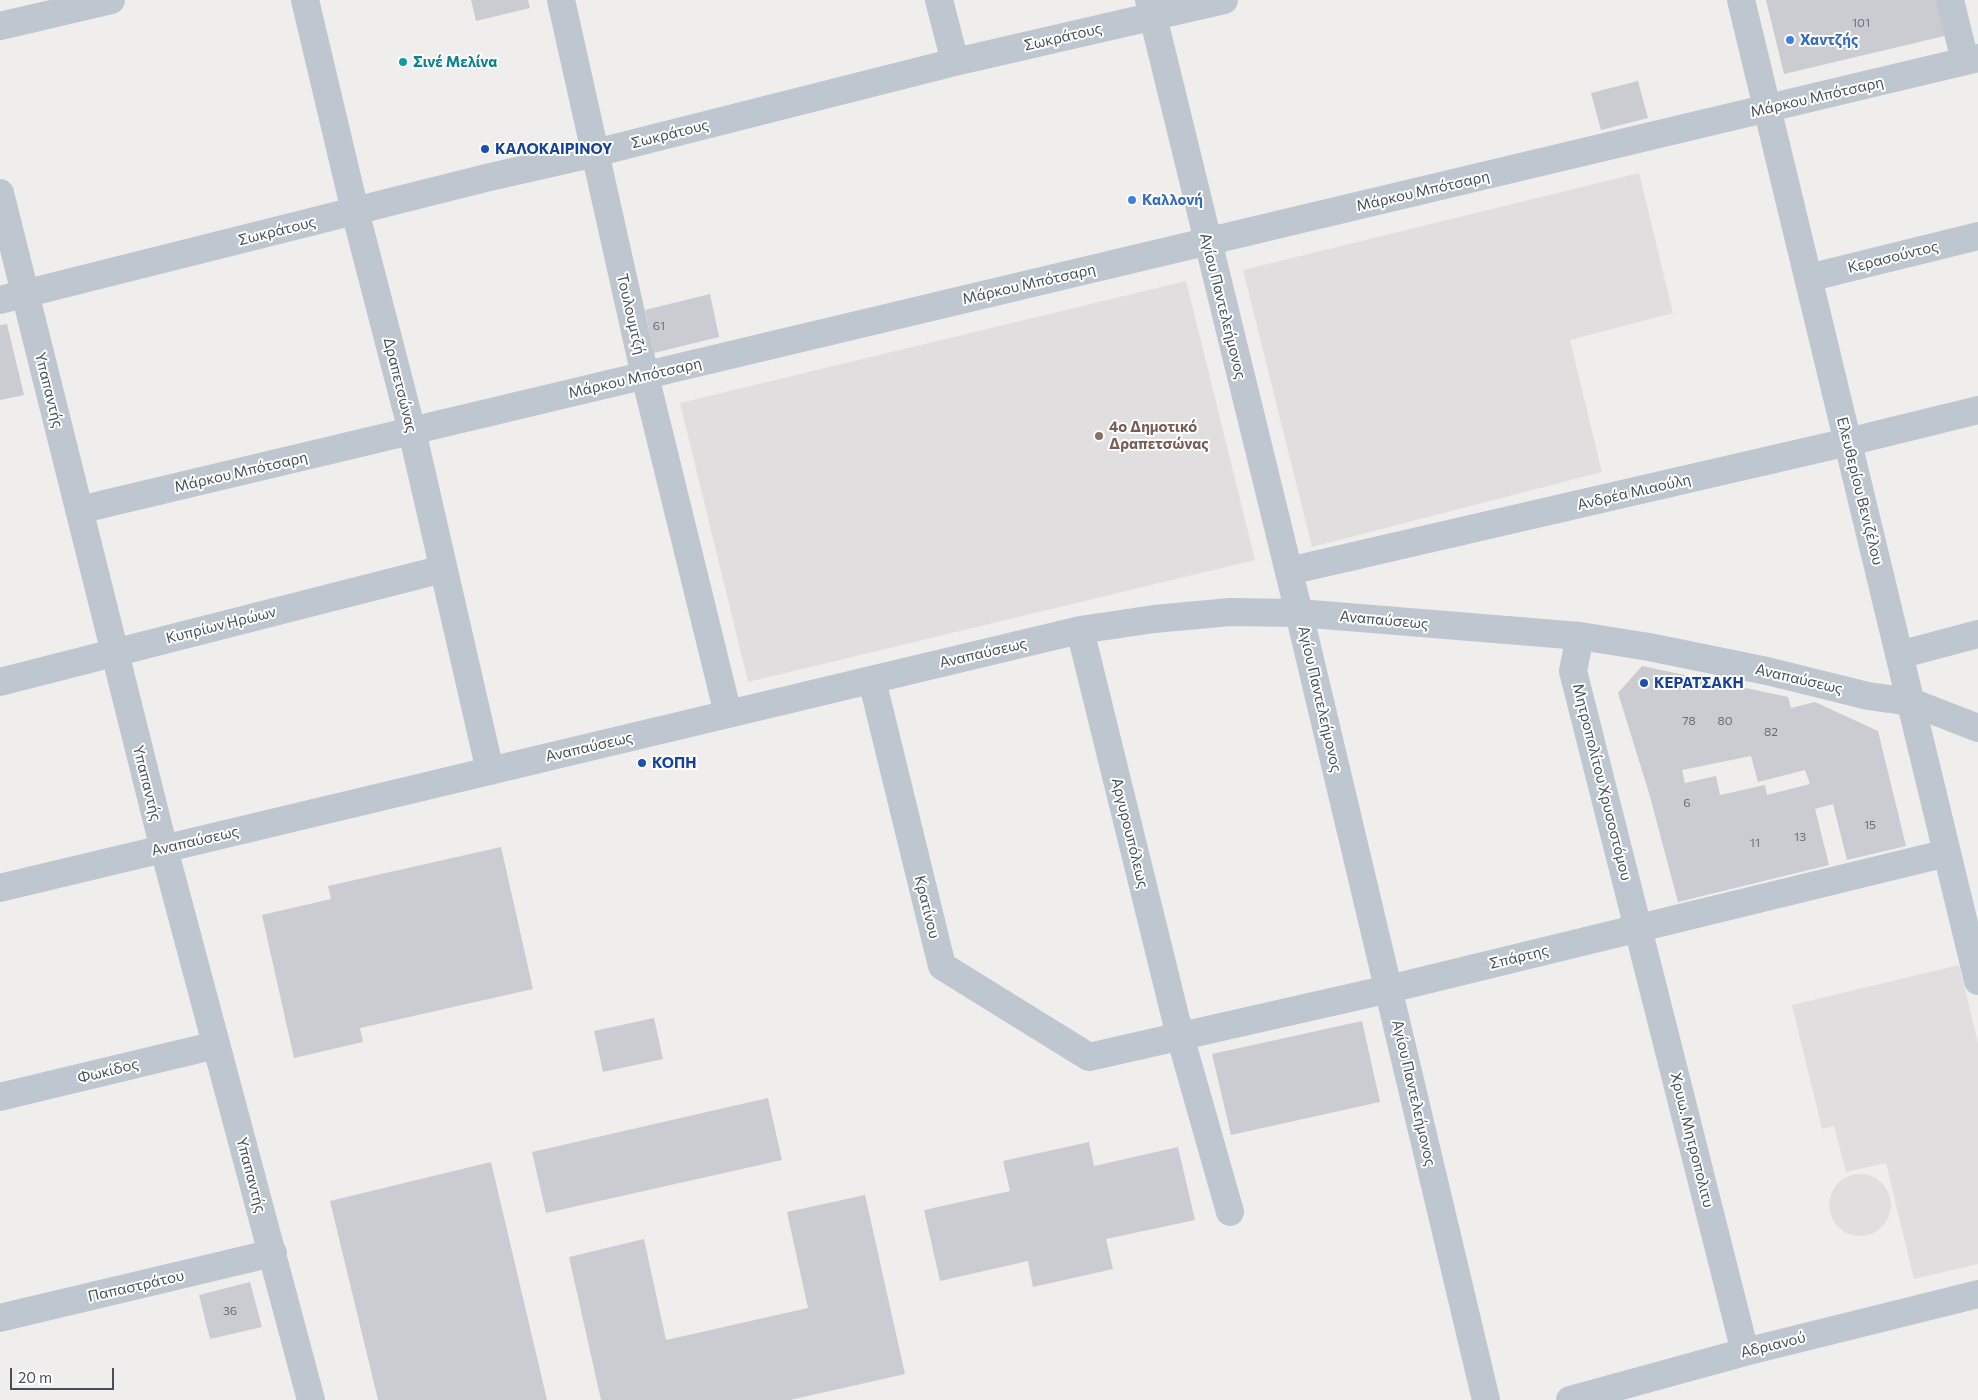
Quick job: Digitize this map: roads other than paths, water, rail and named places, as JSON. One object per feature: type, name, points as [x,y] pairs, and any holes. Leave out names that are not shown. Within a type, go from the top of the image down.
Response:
[{"type":"street","points":[[0,26],[111,0]]},
{"type":"street","name":"Δραπετσώνας","points":[[305,0],[412,431],[490,771]]},
{"type":"street","name":"Τουλουμτζή","points":[[561,0],[645,376],[728,714]]},
{"type":"street","points":[[939,0],[955,62]]},
{"type":"street","name":"Σωκράτους","points":[[12,297],[955,62],[1151,9],[1224,0]]},
{"type":"street","name":"Ελευθερίου Βενιζέλου","points":[[1741,0],[1978,981]]},
{"type":"street","points":[[1950,0],[1972,60]]},
{"type":"street","name":"Αγίου Παντελεήμονος","points":[[1151,9],[1299,613],[1486,1400]]},
{"type":"street","name":"Μάρκου Μπότσαρη","points":[[79,510],[1972,60]]},
{"type":"street","name":"Υπαπαντής","points":[[0,193],[12,297],[79,510],[164,849],[311,1400]]},
{"type":"street","name":"Κερασούντος","points":[[1808,278],[1978,236]]},
{"type":"street","name":"Ανδρέα Μιαούλη","points":[[1289,572],[1978,410]]},
{"type":"street","name":"Κυπρίων Ηρώων","points":[[0,682],[443,569]]},
{"type":"street","name":"Αναπαύσεως","points":[[0,888],[1080,630],[1154,619],[1230,612],[1299,613],[1580,636],[1649,647],[1768,671],[1868,696],[1911,702],[1978,728]]},
{"type":"street","name":"Αργυρουπόλεως","points":[[1080,630],[1180,1036],[1230,1212]]},
{"type":"street","points":[[1899,654],[1978,634]]},
{"type":"street","name":"Μητροπολίτου Χρυσοστόμου","points":[[1580,636],[1573,671],[1639,928]]},
{"type":"street","name":"Κρατίνου","points":[[872,680],[942,966],[1089,1057]]},
{"type":"street","name":"Σπάρτης","points":[[1089,1057],[1389,989],[1947,853]]},
{"type":"street","name":"Χρυω. Μητροπολιτυ","points":[[1639,928],[1745,1352]]},
{"type":"street","name":"Φωκίδος","points":[[0,1098],[216,1045]]},
{"type":"street","name":"Παπαστράτου","points":[[0,1318],[273,1253]]},
{"type":"street","name":"Αδριανού","points":[[1570,1400],[1745,1352],[1978,1294]]},
{"type":"place","name":"Χαντζής","points":[[1790,40]]},
{"type":"place","name":"Σινέ Μελίνα","points":[[403,62]]},
{"type":"place","name":"ΚΑΛΟΚΑΙΡΙΝΟΥ","points":[[485,149]]},
{"type":"place","name":"Καλλονή","points":[[1132,200]]},
{"type":"place","name":"4ο Δημοτικό Δραπετσώνας","points":[[1099,436]]},
{"type":"place","name":"ΚΕΡΑΤΣΑΚΗ","points":[[1644,683]]},
{"type":"place","name":"ΚΟΠΗ","points":[[642,763]]}]
